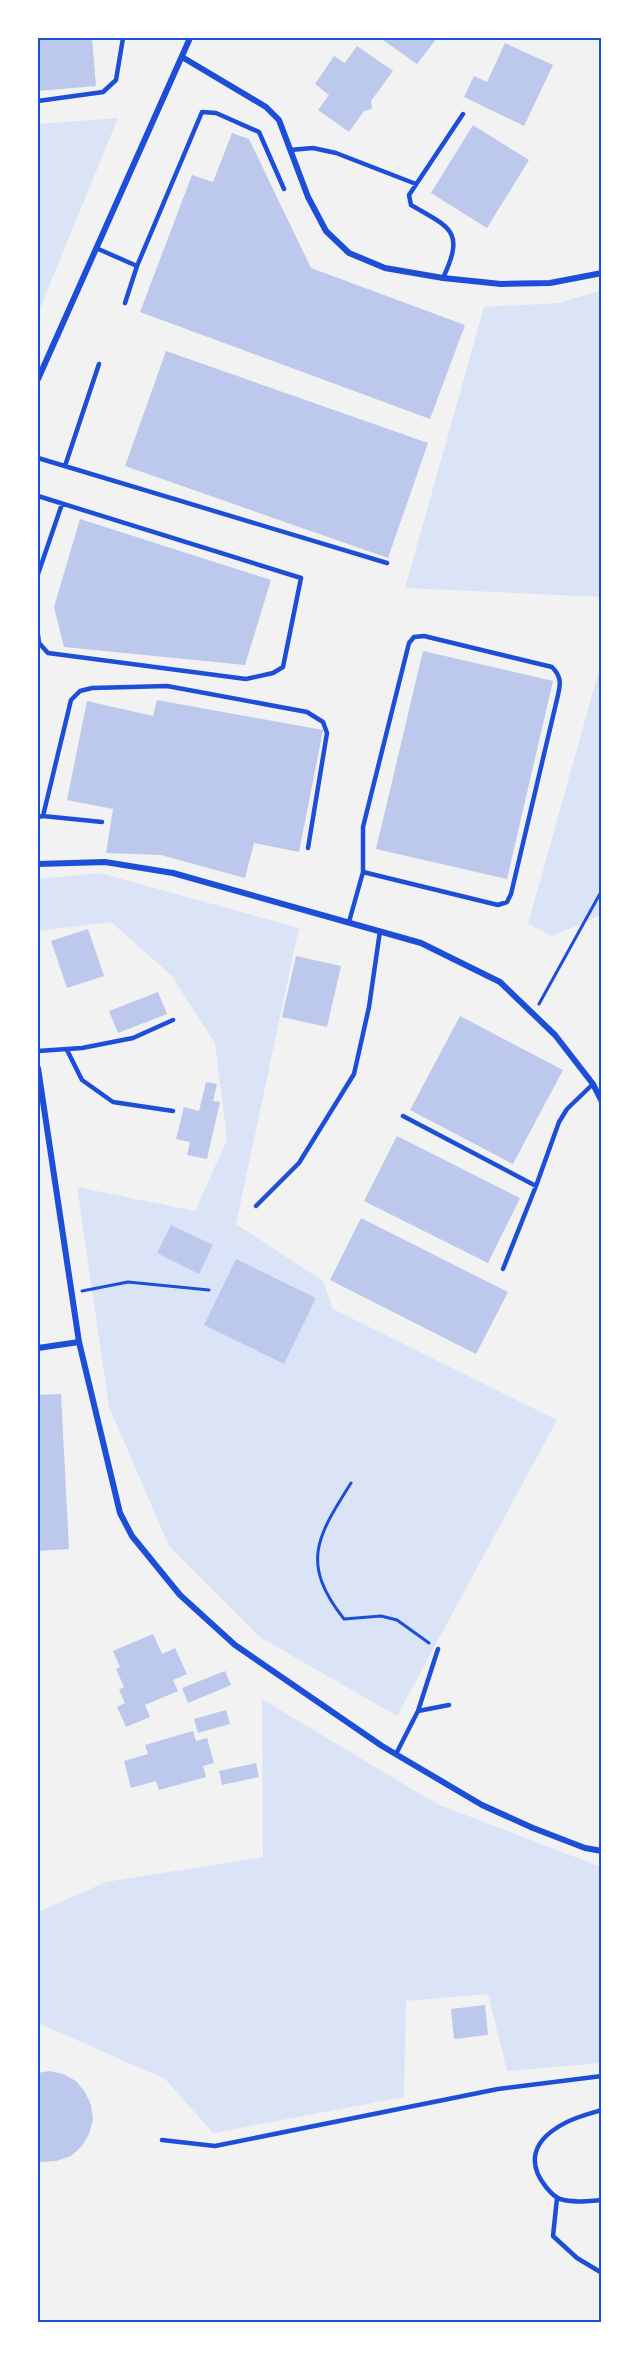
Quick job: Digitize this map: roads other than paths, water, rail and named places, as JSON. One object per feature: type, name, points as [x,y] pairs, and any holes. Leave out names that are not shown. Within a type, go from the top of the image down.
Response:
[{"type":"street","points":[[38,379],[190,38]]},
{"type":"street","points":[[182,57],[266,107],[279,120],[308,197],[326,231],[349,253],[385,268],[443,278],[501,284],[550,283],[602,273]]},
{"type":"street","points":[[38,864],[105,862],[173,873],[421,943],[500,982],[555,1035],[593,1084],[602,1102]]},
{"type":"street","points":[[38,1068],[79,1342],[120,1513],[132,1536],[180,1594],[236,1645],[396,1754],[482,1805],[585,1848],[602,1851]]},
{"type":"street","points":[[38,1348],[79,1342]]},
{"type":"lane","points":[[38,101],[103,92],[116,80],[123,38]]},
{"type":"lane","points":[[125,303],[137,266],[202,112],[216,113],[260,132],[284,189]]},
{"type":"lane","points":[[443,278],[452,258],[454,240],[449,229],[411,205],[409,195],[463,114]]},
{"type":"lane","points":[[290,150],[313,148],[336,153],[416,184]]},
{"type":"lane","points":[[96,248],[137,266]]},
{"type":"lane","points":[[65,466],[99,364]]},
{"type":"lane","points":[[38,458],[387,563]]},
{"type":"lane","points":[[38,496],[302,578],[283,667],[273,673],[246,679],[48,653],[39,643],[38,635]]},
{"type":"lane","points":[[38,574],[62,504]]},
{"type":"lane","points":[[349,922],[363,872],[363,827],[409,643],[414,637],[424,636],[552,667],[558,673],[561,682],[512,894],[507,902],[498,905],[363,872]]},
{"type":"lane","points":[[102,822],[40,817],[71,700],[80,691],[92,688],[166,686],[307,712],[323,722],[327,733],[308,848]]},
{"type":"lane","points":[[256,1206],[299,1162],[354,1074],[369,1007],[380,931]]},
{"type":"lane","points":[[38,1052],[67,1050],[133,1038],[173,1020]]},
{"type":"lane","points":[[67,1050],[82,1080],[113,1102],[173,1111]]},
{"type":"lane","points":[[503,1269],[559,1122],[567,1109],[593,1084]]},
{"type":"lane","points":[[403,1116],[536,1186]]},
{"type":"lane","points":[[396,1754],[418,1711],[438,1649]]},
{"type":"lane","points":[[418,1711],[449,1705]]},
{"type":"lane","points":[[162,2140],[215,2146],[498,2089],[602,2076]]},
{"type":"lane","points":[[602,2110],[574,2118],[553,2130],[538,2146],[534,2157],[535,2169],[540,2179],[557,2198],[572,2202],[602,2200]]},
{"type":"lane","points":[[557,2198],[553,2236],[577,2258],[602,2273]]}]
